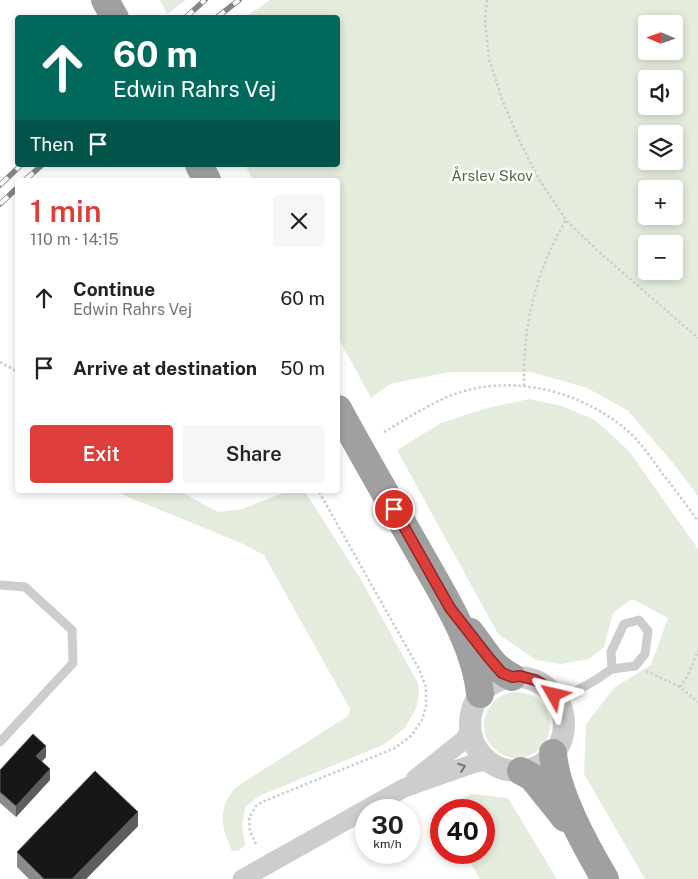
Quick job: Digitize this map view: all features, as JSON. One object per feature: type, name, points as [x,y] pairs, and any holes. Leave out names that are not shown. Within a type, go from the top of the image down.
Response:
[{"type":"highway","points":[[105,0],[113,15]]},
{"type":"highway","points":[[340,413],[450,608],[468,650],[480,694]]},
{"type":"highway","points":[[450,608],[502,673],[512,677]]},
{"type":"highway","points":[[553,754],[554,768],[566,801],[587,848],[605,879]]},
{"type":"highway","points":[[521,771],[532,777],[587,848]]},
{"type":"street","points":[[512,677],[528,678],[542,684],[558,701],[564,719],[564,728],[553,754],[539,766],[521,771],[498,767],[488,762],[479,753],[473,742],[470,730],[471,711],[480,694],[494,682],[512,677]]},
{"type":"street","points":[[248,877],[404,788],[464,740],[470,730]]},
{"type":"street","points":[[404,788],[475,763],[488,762]]},
{"type":"lane","points":[[0,585],[25,587],[72,630],[74,663],[0,742]]},
{"type":"lane","points":[[558,701],[612,669],[635,666],[646,654],[648,631],[639,620],[624,624],[611,652],[612,669]]},
{"type":"path","points":[[488,0],[484,21],[489,59],[503,102],[539,179],[566,220],[598,251],[698,338]]},
{"type":"path","points":[[524,386],[524,353],[535,290],[553,242],[566,220]]},
{"type":"path","points":[[0,362],[15,370]]},
{"type":"path","points":[[384,432],[448,397],[482,388],[509,385],[524,386],[567,396],[597,409],[628,432],[646,451],[698,521]]},
{"type":"path","points":[[256,844],[249,825],[256,806],[282,793],[395,748],[411,736],[422,720],[426,706],[426,687],[419,670],[320,493]]},
{"type":"path","points":[[680,687],[687,677],[698,651]]},
{"type":"path","points":[[635,666],[680,687],[698,702]]},
{"type":"green space","points":[[160,0],[186,0],[167,14]]},
{"type":"green space","name":"Årslev Skov","points":[[270,0],[698,0],[698,496],[673,463],[627,410],[587,388],[531,372],[449,372],[390,384],[371,398],[340,341],[340,178],[252,178],[246,167],[340,167],[340,15],[248,15]]},
{"type":"green space","points":[[529,399],[562,406],[595,420],[629,451],[698,549],[698,879],[645,879],[584,774],[586,724],[615,687],[651,665],[668,618],[632,599],[613,613],[604,647],[589,659],[561,664],[536,660],[498,634],[397,450],[441,423],[487,408]]},
{"type":"green space","points":[[183,493],[218,512],[242,509],[283,493],[306,493],[360,578],[418,683],[419,694],[416,708],[405,728],[383,745],[259,796],[246,806],[242,824],[245,845],[238,851],[232,851],[223,826],[223,810],[236,787],[348,716],[350,709],[264,555],[241,543],[121,494]]},
{"type":"green space","points":[[517,692],[530,695],[540,702],[547,712],[550,725],[547,738],[540,748],[530,755],[517,758],[504,755],[494,748],[487,738],[484,725],[487,712],[494,702],[504,695]]},
{"type":"green space","points":[[472,794],[508,798],[557,879],[480,879],[471,864],[495,864],[495,799],[462,799]]},
{"type":"building","points":[[33,734],[46,746],[36,756],[50,769],[16,806],[0,792],[0,770]]},
{"type":"building","points":[[95,771],[138,812],[72,879],[44,879],[17,852]]},
{"type":"railway","points":[[188,15],[205,0]]},
{"type":"railway","points":[[220,15],[239,0]]},
{"type":"railway","points":[[0,185],[19,167]]},
{"type":"railway","points":[[27,178],[40,167]]},
{"type":"railway","points":[[0,204],[15,190]]},
{"type":"route","points":[[394,509],[450,608],[489,658],[502,673],[512,677],[520,676],[535,680],[554,695]]}]
